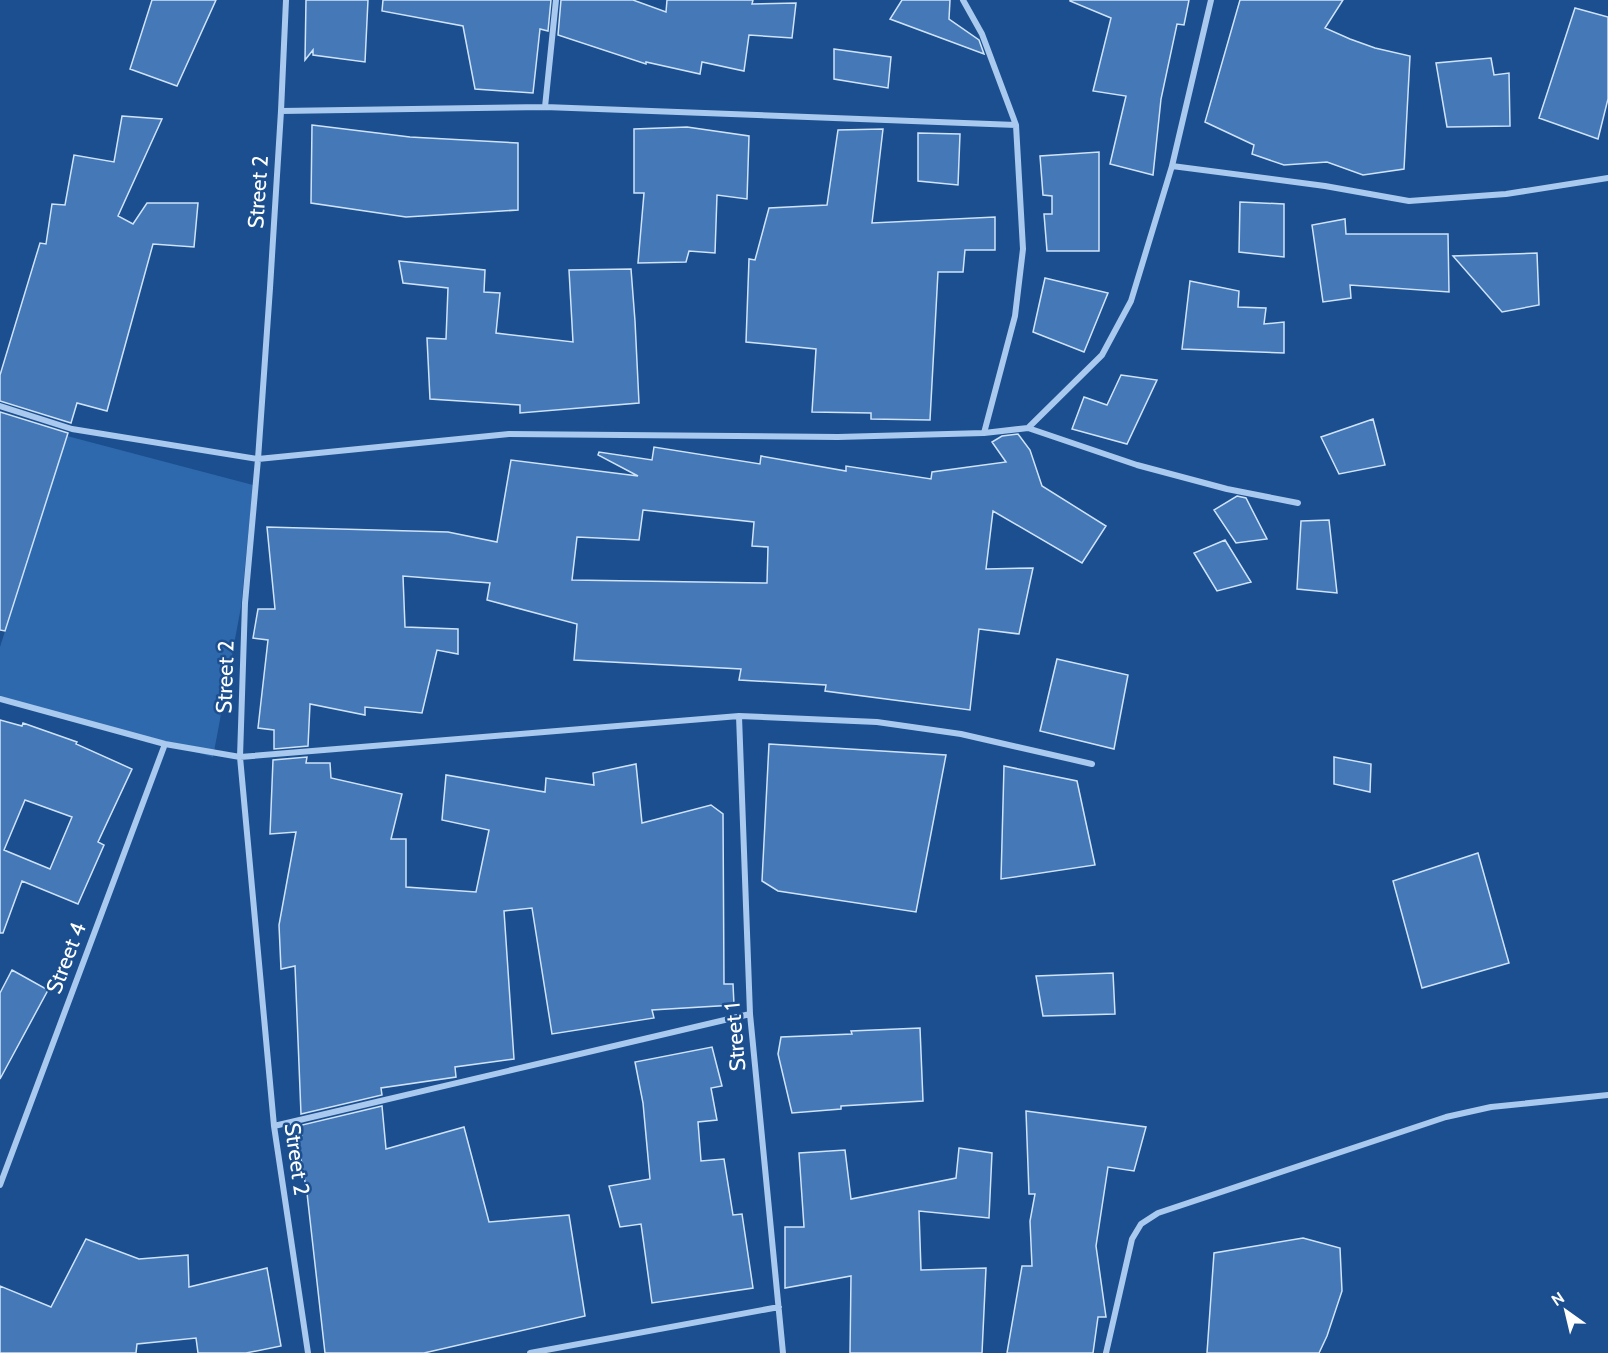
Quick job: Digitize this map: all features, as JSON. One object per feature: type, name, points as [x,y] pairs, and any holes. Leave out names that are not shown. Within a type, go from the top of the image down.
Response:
[{"type":"street","name":"Street 2","points":[[286,0],[258,459],[245,603],[240,757],[273,1126],[308,1353]]},
{"type":"street","points":[[545,106],[556,0]]},
{"type":"street","points":[[963,0],[982,34],[1017,125],[1023,249],[1015,316],[984,433]]},
{"type":"street","points":[[1028,428],[1102,355],[1131,301],[1172,166],[1211,0]]},
{"type":"street","points":[[281,111],[545,106],[1017,125]]},
{"type":"street","points":[[1172,166],[1324,186],[1409,201],[1506,194],[1608,178]]},
{"type":"street","points":[[0,406],[72,429],[258,459],[509,434],[838,437],[984,433],[1028,428],[1137,465],[1227,489],[1298,503]]},
{"type":"street","points":[[0,699],[165,744],[240,757],[739,716],[877,722],[961,734],[1092,764]]},
{"type":"street","name":"Street 1","points":[[739,716],[750,1014],[783,1353]]},
{"type":"street","name":"Street 4","points":[[0,1185],[165,744]]},
{"type":"street","points":[[273,1126],[750,1014]]},
{"type":"street","points":[[1106,1353],[1132,1239],[1141,1224],[1158,1213],[1446,1117],[1491,1107],[1608,1095]]},
{"type":"street","points":[[530,1353],[779,1307]]},
{"type":"shaded area","points":[[67,436],[253,485],[241,607],[213,757],[0,697],[0,647]]},
{"type":"building","points":[[152,0],[216,0],[177,86],[130,69]]},
{"type":"building","points":[[306,0],[368,0],[365,62],[313,55],[313,50],[305,60]]},
{"type":"building","points":[[383,0],[551,0],[548,31],[540,29],[533,93],[475,89],[463,26],[382,11]]},
{"type":"building","points":[[561,0],[633,0],[666,12],[667,0],[753,0],[752,4],[796,3],[792,38],[749,35],[744,71],[702,62],[700,74],[646,62],[646,64],[558,35]]},
{"type":"building","points":[[902,0],[950,0],[949,19],[979,40],[984,54],[890,19]]},
{"type":"building","points":[[1070,0],[1189,0],[1184,25],[1177,24],[1161,99],[1153,175],[1110,164],[1126,96],[1093,91],[1111,18]]},
{"type":"building","points":[[1240,0],[1343,0],[1325,28],[1375,48],[1410,56],[1404,169],[1363,175],[1327,162],[1284,165],[1252,154],[1254,145],[1205,122]]},
{"type":"building","points":[[1575,8],[1608,17],[1608,99],[1598,139],[1539,118]]},
{"type":"building","points":[[834,49],[891,57],[888,88],[834,79]]},
{"type":"building","points":[[1491,58],[1494,75],[1509,73],[1510,126],[1447,127],[1436,63]]},
{"type":"building","points":[[122,116],[162,119],[118,216],[133,224],[147,203],[198,203],[194,247],[153,244],[107,411],[77,403],[71,423],[0,401],[0,375],[40,243],[46,244],[52,204],[65,205],[74,155],[114,162]]},
{"type":"building","points":[[312,125],[410,137],[518,143],[518,210],[406,217],[311,203]]},
{"type":"building","points":[[687,127],[749,136],[747,199],[717,195],[715,253],[689,251],[686,262],[638,263],[644,193],[634,193],[634,129]]},
{"type":"building","points":[[883,129],[872,223],[995,217],[995,250],[965,250],[963,272],[938,272],[930,420],[871,419],[871,413],[812,412],[816,349],[746,342],[749,259],[755,260],[769,208],[827,205],[838,130]]},
{"type":"building","points":[[918,133],[960,134],[958,185],[918,181]]},
{"type":"building","points":[[1099,152],[1099,251],[1047,251],[1044,214],[1052,214],[1052,196],[1043,195],[1040,156]]},
{"type":"building","points":[[1240,202],[1284,204],[1284,257],[1239,252]]},
{"type":"building","points":[[1345,219],[1346,234],[1448,234],[1449,292],[1350,285],[1351,298],[1323,302],[1312,225]]},
{"type":"building","points":[[1537,253],[1539,305],[1502,312],[1453,256]]},
{"type":"building","points":[[399,261],[485,270],[484,292],[500,293],[496,333],[573,342],[569,270],[631,269],[639,403],[520,413],[520,405],[430,399],[427,338],[446,339],[448,288],[403,283]]},
{"type":"building","points":[[1045,278],[1108,293],[1084,352],[1033,332]]},
{"type":"building","points":[[1190,281],[1239,291],[1238,307],[1266,308],[1264,324],[1284,322],[1284,353],[1182,349]]},
{"type":"building","points":[[1121,375],[1157,380],[1127,444],[1072,429],[1084,397],[1107,405]]},
{"type":"building","points":[[0,412],[68,433],[5,631],[0,630]]},
{"type":"building","points":[[1373,419],[1385,465],[1339,474],[1321,437]]},
{"type":"building","points":[[1018,434],[1030,450],[1042,486],[1106,526],[1082,563],[993,511],[986,569],[1033,568],[1019,634],[979,629],[970,710],[825,691],[826,685],[739,680],[741,669],[574,660],[577,624],[487,600],[490,583],[403,576],[405,627],[458,629],[458,654],[437,650],[422,713],[365,707],[365,715],[310,704],[308,746],[274,749],[274,730],[258,728],[268,640],[253,638],[258,609],[275,609],[267,527],[448,532],[497,542],[511,460],[638,476],[598,455],[599,452],[652,460],[654,447],[760,464],[761,456],[846,471],[846,466],[931,479],[932,472],[1006,462],[992,442],[1002,436]],"holes":[[[643,510],[754,522],[752,546],[768,547],[767,583],[572,580],[577,537],[639,540]]]},
{"type":"building","points":[[1237,496],[1246,498],[1267,539],[1236,543],[1214,510]]},
{"type":"building","points":[[1329,520],[1337,593],[1297,589],[1301,521]]},
{"type":"building","points":[[1225,540],[1251,582],[1217,591],[1194,553]]},
{"type":"building","points":[[1057,659],[1128,675],[1114,749],[1040,731]]},
{"type":"building","points":[[0,720],[22,726],[23,723],[77,742],[76,744],[132,769],[98,842],[104,845],[78,904],[22,881],[3,933],[0,933]],"holes":[[[25,800],[72,817],[50,869],[4,850]]]},
{"type":"building","points":[[769,744],[946,755],[916,912],[778,891],[762,881]]},
{"type":"building","points":[[307,757],[306,763],[330,763],[331,778],[402,794],[391,839],[406,839],[406,887],[476,892],[489,830],[442,820],[446,775],[545,792],[546,778],[594,785],[593,773],[636,764],[642,823],[711,805],[723,814],[724,984],[733,984],[734,1005],[652,1010],[654,1018],[552,1034],[532,908],[504,911],[514,1059],[455,1067],[456,1077],[381,1088],[382,1095],[301,1114],[295,966],[281,969],[279,925],[296,832],[270,834],[273,760]]},
{"type":"building","points":[[1334,757],[1371,764],[1370,792],[1334,784]]},
{"type":"building","points":[[1004,766],[1077,781],[1095,865],[1001,879]]},
{"type":"building","points":[[1478,853],[1509,963],[1422,988],[1393,881]]},
{"type":"building","points":[[12,970],[48,990],[0,1079],[0,993]]},
{"type":"building","points":[[1113,973],[1115,1014],[1043,1016],[1036,976]]},
{"type":"building","points":[[920,1028],[923,1101],[841,1106],[841,1109],[792,1113],[778,1054],[781,1037]]},
{"type":"building","points":[[712,1047],[722,1086],[711,1088],[717,1120],[698,1122],[701,1161],[724,1159],[733,1215],[742,1214],[753,1288],[652,1303],[641,1224],[620,1227],[609,1186],[650,1179],[643,1103],[635,1062]]},
{"type":"building","points":[[382,1106],[386,1149],[464,1127],[489,1222],[569,1215],[585,1316],[424,1353],[325,1353],[307,1193],[297,1136],[302,1135],[302,1125]]},
{"type":"building","points":[[1026,1111],[1146,1127],[1134,1171],[1108,1167],[1096,1246],[1106,1317],[1098,1317],[1093,1353],[1007,1353],[1022,1266],[1032,1266],[1030,1221],[1035,1194],[1029,1194]]},
{"type":"building","points":[[959,1148],[992,1153],[989,1218],[919,1211],[921,1270],[986,1268],[982,1353],[850,1353],[851,1276],[785,1288],[785,1227],[804,1227],[799,1153],[845,1150],[851,1199],[956,1178]]},
{"type":"building","points":[[1303,1238],[1340,1248],[1342,1291],[1319,1353],[1207,1353],[1214,1253]]},
{"type":"building","points":[[86,1239],[139,1259],[188,1255],[189,1287],[267,1268],[281,1346],[246,1353],[198,1353],[196,1338],[137,1344],[136,1353],[0,1353],[0,1286],[51,1307]]}]
